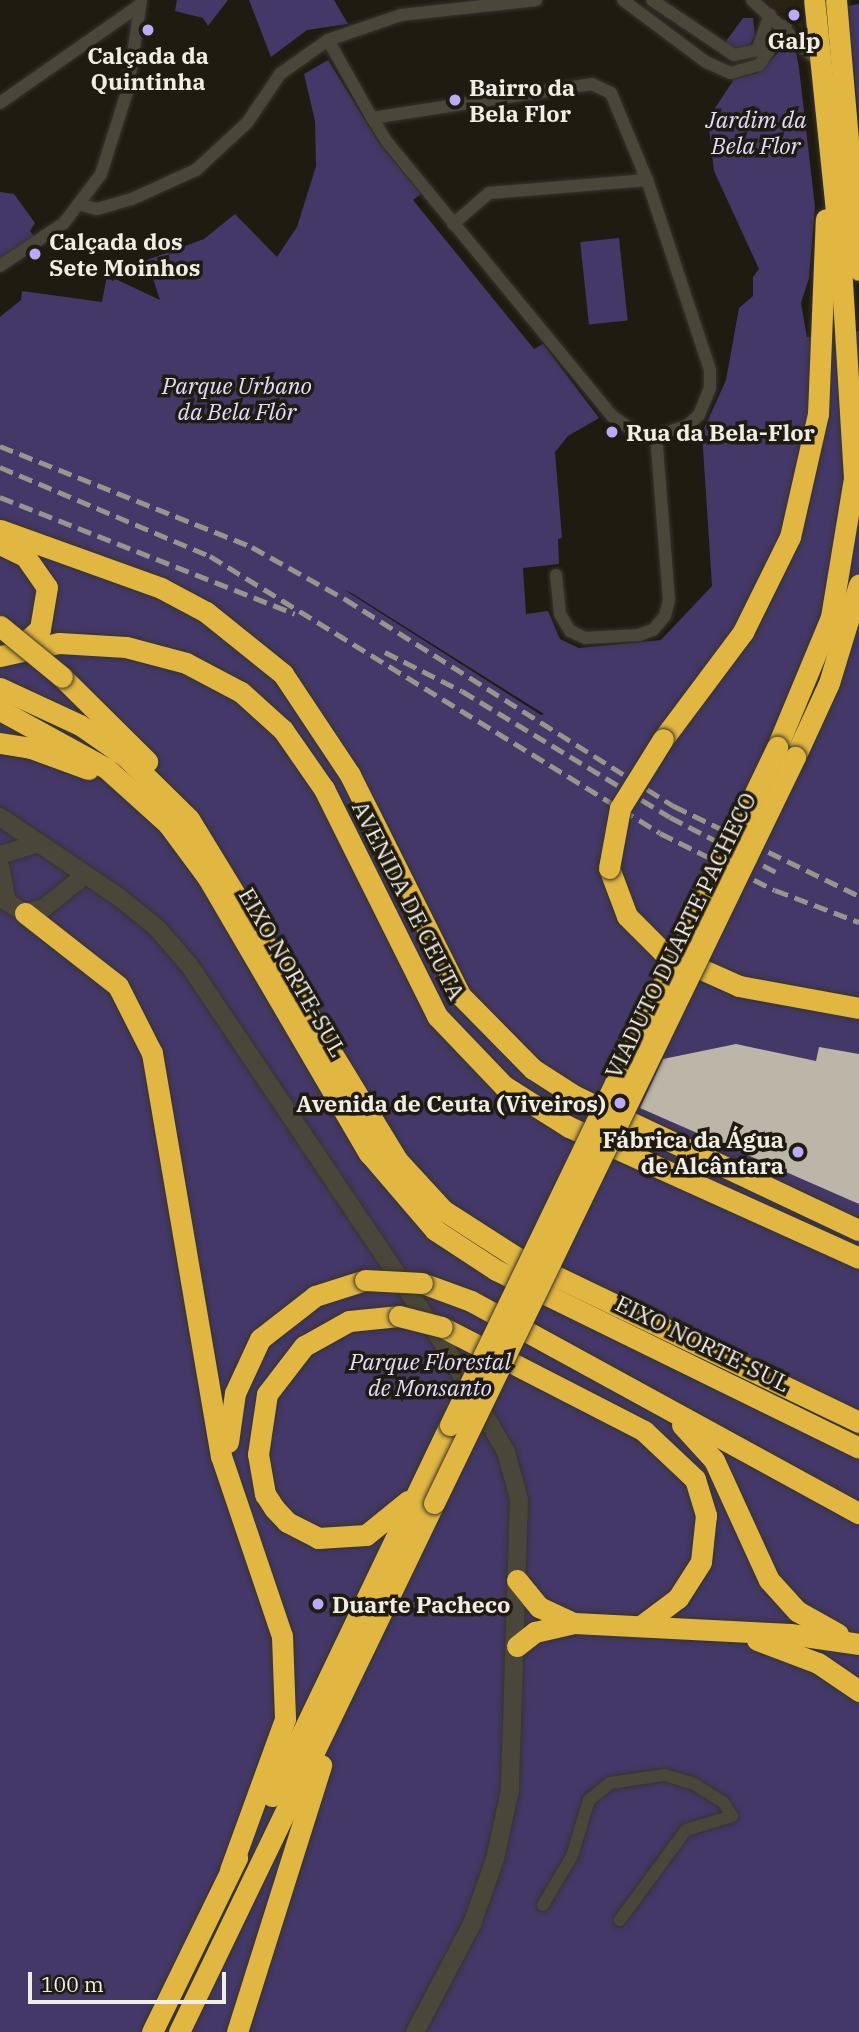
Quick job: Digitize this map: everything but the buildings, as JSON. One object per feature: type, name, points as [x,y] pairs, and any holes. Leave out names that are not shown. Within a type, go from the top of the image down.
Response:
[{"type":"highway","points":[[814,0],[820,63],[839,152],[859,270]]},
{"type":"highway","points":[[786,752],[823,643],[852,505],[851,398],[839,152],[836,0]]},
{"type":"highway","points":[[839,152],[859,184]]},
{"type":"highway","points":[[839,152],[818,414],[798,512],[780,563],[743,632],[663,739],[620,808],[608,869],[626,916],[663,952],[739,986],[859,1008]]},
{"type":"highway","points":[[0,520],[105,567]]},
{"type":"highway","points":[[0,530],[105,567]]},
{"type":"highway","points":[[0,544],[25,556],[47,587],[40,629],[5,654]]},
{"type":"highway","name":"AVENIDA DE CEUTA","points":[[105,567],[161,588],[246,640],[312,710],[350,775],[444,967],[482,1024],[533,1069],[575,1096],[859,1230]]},
{"type":"highway","points":[[786,752],[829,683],[859,584]]},
{"type":"highway","points":[[0,626],[62,677],[139,750],[173,815]]},
{"type":"highway","name":"AVENIDA DE CEUTA","points":[[5,654],[76,643],[145,650],[215,676],[283,730],[324,789],[417,982],[458,1042],[504,1086],[569,1127],[859,1258]]},
{"type":"highway","name":"EIXO NORTE-SUL","points":[[8,692],[80,725],[126,757],[173,815],[222,865],[398,1161],[443,1210],[510,1254],[859,1422]]},
{"type":"highway","name":"EIXO NORTE-SUL","points":[[0,710],[87,755],[173,815],[369,1153],[435,1230],[532,1288],[859,1448]]},
{"type":"highway","points":[[0,743],[31,748],[86,768],[173,815]]},
{"type":"highway","name":"VIADUTO DUARTE PACHECO","points":[[230,1870],[427,1488],[786,752]]},
{"type":"highway","name":"VIADUTO DUARTE PACHECO","points":[[375,1626],[427,1488],[786,752]]},
{"type":"highway","points":[[324,789],[350,775]]},
{"type":"highway","points":[[25,913],[118,986],[152,1053],[221,1456],[277,1617],[287,1690],[270,1770],[230,1870],[152,2032]]},
{"type":"highway","points":[[417,982],[444,967]]},
{"type":"highway","points":[[242,1521],[228,1430],[249,1356],[282,1317],[315,1296],[365,1280],[422,1283],[471,1301],[859,1513]]},
{"type":"highway","points":[[427,1488],[379,1528],[334,1540],[287,1522],[265,1494],[260,1474],[261,1415],[290,1360],[332,1327],[399,1315],[442,1326],[643,1431],[695,1479],[706,1515],[701,1562],[678,1598],[641,1626]]},
{"type":"highway","points":[[657,1403],[714,1460],[757,1559],[779,1594],[810,1620],[859,1644]]},
{"type":"highway","points":[[517,1580],[539,1607],[574,1623]]},
{"type":"highway","points":[[517,1646],[536,1632],[574,1623],[718,1630],[859,1644]]},
{"type":"highway","points":[[179,2032],[375,1626]]},
{"type":"highway","points":[[237,2032],[288,1859],[375,1626]]},
{"type":"highway","points":[[718,1630],[797,1653],[859,1691]]},
{"type":"main road","points":[[0,817],[156,927],[189,965],[444,1345],[506,1452],[514,1476],[517,1580],[517,1646],[510,1790],[495,1859],[472,1924],[415,2032]]},
{"type":"main road","points":[[0,855],[39,843]]},
{"type":"main road","points":[[0,866],[3,899],[25,913],[68,894],[85,875]]},
{"type":"street","points":[[81,205],[97,209],[132,199],[196,170],[247,122],[280,74],[328,40],[401,15],[536,0]]},
{"type":"street","points":[[623,0],[706,62],[731,73],[759,65],[786,26]]},
{"type":"street","points":[[652,0],[734,55],[757,50],[770,14]]},
{"type":"street","points":[[752,0],[786,26],[820,63]]},
{"type":"street","points":[[0,103],[140,2]]},
{"type":"street","points":[[0,266],[81,205],[113,141],[135,57],[140,2]]},
{"type":"street","points":[[328,40],[372,118],[453,224],[611,416],[639,435],[656,436],[687,426],[699,415],[710,388],[710,370],[647,180],[622,112],[611,93],[592,85],[372,118]]},
{"type":"street","points":[[453,224],[489,193],[647,180]]},
{"type":"street","points":[[556,575],[560,614],[570,631],[584,638],[639,635],[653,630],[664,616],[669,600],[656,436]]},
{"type":"street","points":[[544,1905],[572,1856],[589,1800],[610,1783],[665,1775],[694,1784],[723,1802],[732,1816],[686,1830],[620,1920]]},
{"type":"shaded area","name":"Galp","points":[[766,0],[801,0],[803,29],[802,29]]},
{"type":"green space","points":[[177,0],[228,0],[208,26],[203,18],[175,11]]},
{"type":"green space","points":[[249,0],[334,0],[348,24],[307,30],[271,57]]},
{"type":"green space","points":[[859,4],[859,119],[847,6]]},
{"type":"green space","points":[[743,18],[753,18],[755,36],[750,45],[734,50],[724,44]]},
{"type":"green space","name":"Parque Florestal de Monsanto","points":[[784,47],[796,52],[815,207],[809,278],[801,303],[807,337],[859,331],[859,2032],[0,2032],[0,317],[21,300],[22,291],[102,302],[107,275],[160,300],[147,260],[204,239],[235,214],[277,257],[297,227],[316,166],[315,121],[304,74],[328,60],[379,143],[421,194],[413,200],[534,349],[543,344],[599,418],[568,436],[555,452],[562,538],[558,539],[559,564],[523,568],[526,614],[548,611],[560,639],[579,648],[661,640],[712,586],[702,433],[726,380],[739,308],[753,296],[753,277],[759,269],[714,171],[708,119],[734,79],[757,73]],"holes":[[[343,589],[544,714],[541,715]]]},
{"type":"green space","points":[[0,192],[14,194],[35,223],[30,231],[37,240],[0,265]]},
{"type":"green space","points":[[619,238],[628,321],[589,325],[580,242]]},
{"type":"railway","points":[[0,446],[252,547],[345,599],[674,806],[859,896]]},
{"type":"railway","points":[[0,467],[210,556],[660,833],[775,890],[859,922]]},
{"type":"railway","points":[[0,497],[295,614]]},
{"type":"railway","points":[[385,652],[462,691],[670,817],[778,873]]},
{"type":"place","name":"Galp","points":[[794,15]]},
{"type":"place","name":"Calçada da Quintinha","points":[[148,30]]},
{"type":"place","name":"Bairro da Bela Flor","points":[[455,100]]},
{"type":"place","name":"Calçada dos Sete Moinhos","points":[[35,254]]},
{"type":"place","name":"Rua da Bela-Flor","points":[[612,432]]},
{"type":"place","name":"Avenida de Ceuta (Viveiros)","points":[[620,1103]]},
{"type":"place","name":"Fábrica da Água de Alcântara","points":[[798,1152]]},
{"type":"place","name":"Duarte Pacheco","points":[[318,1604]]},
{"type":"park label","name":"Jardim da Bela Flor","points":[[756,132]]},
{"type":"park label","name":"Parque Urbano da Bela Flôr","points":[[237,398]]}]
